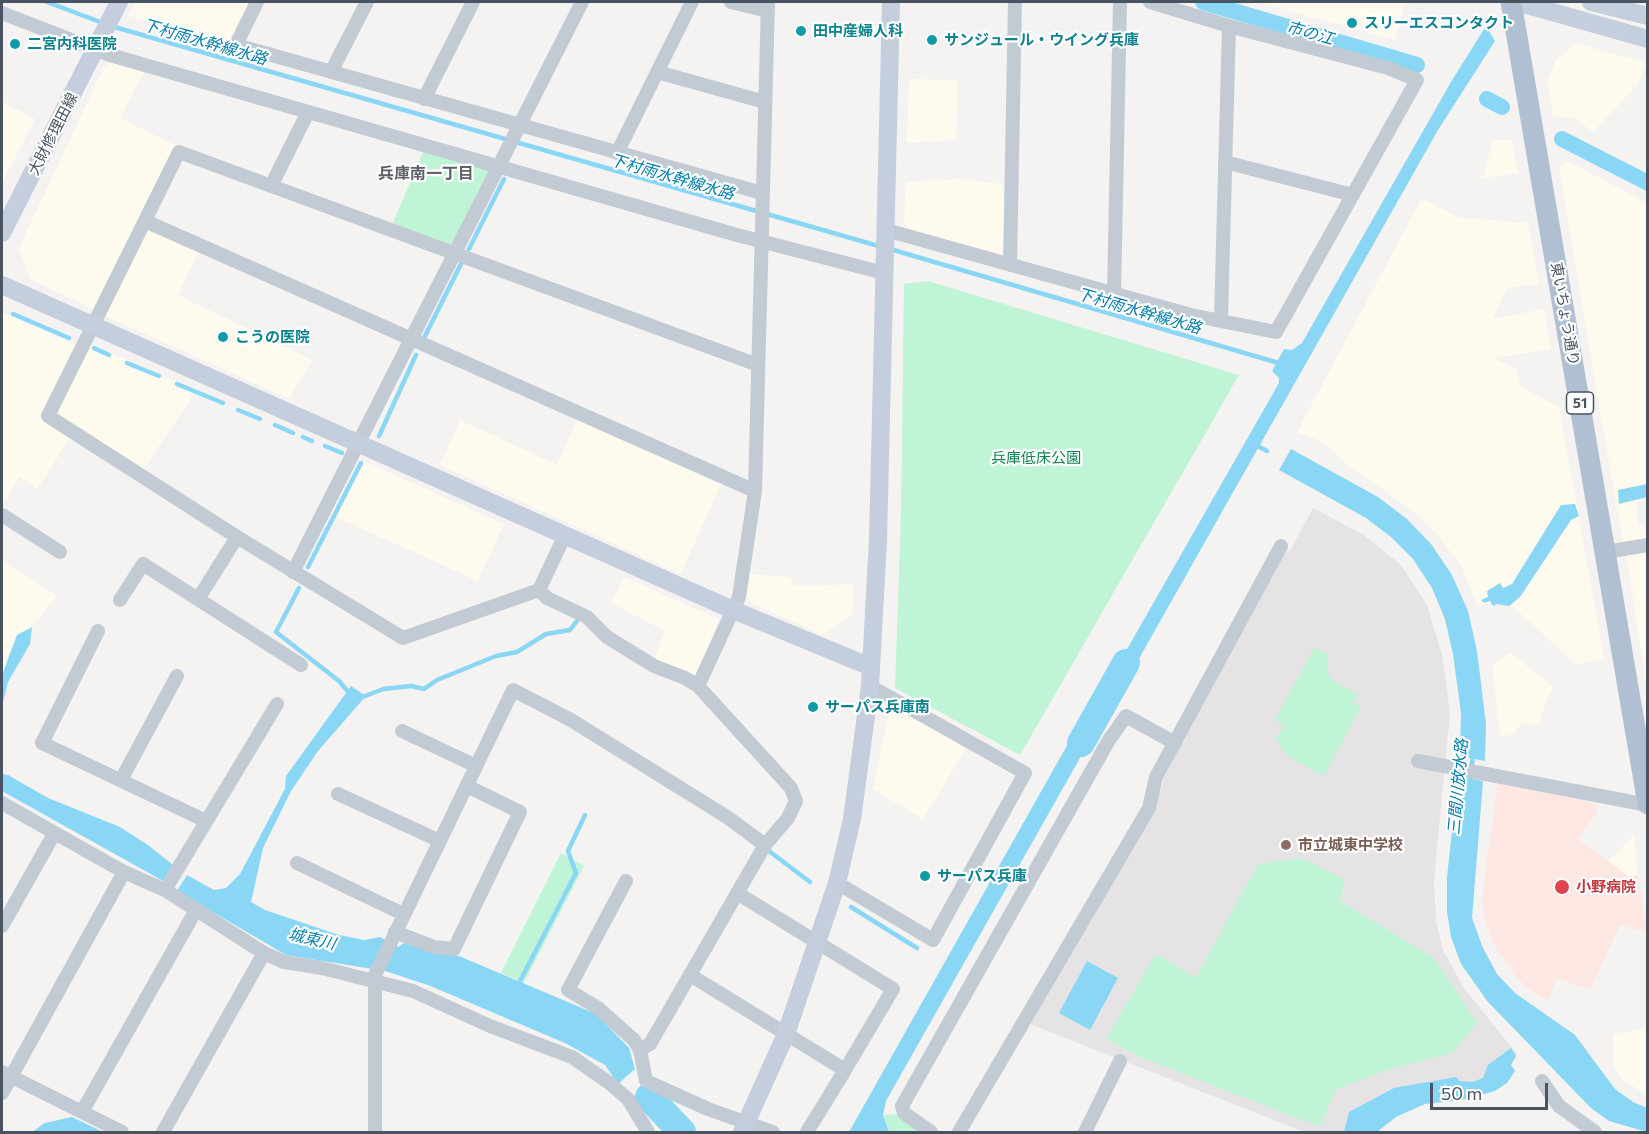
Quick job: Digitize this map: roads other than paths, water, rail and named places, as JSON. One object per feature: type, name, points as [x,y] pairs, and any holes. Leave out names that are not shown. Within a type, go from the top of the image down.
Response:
[{"type":"main road","name":"東いちょう通り","points":[[1511,2],[1606,552],[1647,805]]},
{"type":"street","points":[[257,2],[236,45],[424,99],[518,129],[617,153],[762,196]]},
{"type":"street","points":[[331,72],[367,2]]},
{"type":"street","points":[[424,99],[473,2]]},
{"type":"street","points":[[293,572],[360,444],[582,2]]},
{"type":"street","points":[[617,153],[692,2]]},
{"type":"street","points":[[698,686],[739,597],[755,491],[768,6],[731,2]]},
{"type":"street","points":[[744,1129],[786,1034],[819,942],[837,883],[852,819],[870,686],[878,540],[891,2]]},
{"type":"street","points":[[1010,265],[1015,2]]},
{"type":"street","points":[[1113,294],[1120,2]]},
{"type":"street","points":[[886,233],[1191,315],[1221,319],[1276,332],[1417,80],[1388,68],[1229,26],[1150,2]]},
{"type":"street","points":[[1517,2],[1647,39]]},
{"type":"street","points":[[1591,2],[1647,16]]},
{"type":"street","name":"大財修理田線","points":[[2,233],[116,8]]},
{"type":"street","points":[[2,12],[100,42],[308,112],[502,161],[884,267]]},
{"type":"street","points":[[1221,319],[1229,26]]},
{"type":"street","points":[[657,72],[765,102]]},
{"type":"street","points":[[271,186],[308,112]]},
{"type":"street","points":[[565,535],[539,590],[403,638],[237,537],[48,416],[179,153],[758,365]]},
{"type":"street","points":[[1225,162],[1353,195]]},
{"type":"street","points":[[145,221],[755,491]]},
{"type":"street","points":[[2,285],[733,609],[871,667]]},
{"type":"street","points":[[2,515],[60,552]]},
{"type":"street","points":[[198,599],[237,537]]},
{"type":"street","points":[[1606,552],[1647,545]]},
{"type":"street","points":[[959,1132],[1149,808],[1156,777],[1281,546]]},
{"type":"street","points":[[120,600],[143,564],[301,664]]},
{"type":"street","points":[[539,590],[547,598],[587,616],[606,637],[654,666],[685,678],[698,686],[790,788],[796,801],[788,818],[765,844],[650,1044],[640,1050]]},
{"type":"street","points":[[98,631],[42,742],[206,821]]},
{"type":"street","points":[[121,780],[177,676]]},
{"type":"street","points":[[837,883],[933,940],[1025,773],[870,686]]},
{"type":"street","points":[[375,1132],[375,979],[403,914],[513,690],[571,720],[727,817],[765,844]]},
{"type":"street","points":[[165,890],[277,704]]},
{"type":"street","points":[[931,1132],[904,1113],[902,1106],[1109,740],[1126,716],[1175,743]]},
{"type":"street","points":[[402,731],[476,766]]},
{"type":"street","points":[[1418,761],[1647,805]]},
{"type":"street","points":[[393,935],[434,947],[454,948],[520,812],[467,786]]},
{"type":"street","points":[[338,794],[440,841]]},
{"type":"street","points":[[2,803],[124,872],[165,890],[264,953],[284,963],[375,979],[413,990],[490,1026],[572,1057],[628,1099],[648,1132]]},
{"type":"street","points":[[2,926],[54,834]]},
{"type":"street","points":[[297,863],[403,914]]},
{"type":"street","points":[[2,1093],[6,1074],[124,872]]},
{"type":"street","points":[[626,881],[568,990],[598,1008],[634,1040],[640,1050],[646,1081]]},
{"type":"street","points":[[737,893],[893,989],[807,1132]]},
{"type":"street","points":[[82,1112],[196,910]]},
{"type":"street","points":[[163,1132],[264,953]]},
{"type":"street","points":[[690,975],[845,1070]]},
{"type":"street","points":[[1084,1132],[1120,1061]]},
{"type":"street","points":[[6,1074],[122,1132]]},
{"type":"street","points":[[628,1099],[646,1081]]},
{"type":"street","points":[[646,1081],[708,1109],[744,1129],[773,1132]]},
{"type":"street","points":[[1542,1081],[1559,1106],[1595,1132]]},
{"type":"water","points":[[1486,26],[1495,41],[1438,130],[1115,701],[1102,693],[1279,383],[1279,378],[1272,371],[1284,349],[1292,350],[1302,343],[1451,82]]},
{"type":"water","points":[[1291,449],[1378,497],[1407,519],[1431,544],[1452,575],[1468,611],[1477,651],[1486,724],[1485,761],[1460,756],[1461,713],[1453,654],[1445,619],[1432,588],[1413,559],[1391,537],[1366,518],[1279,470]]},
{"type":"water","points":[[1647,484],[1647,497],[1619,504],[1618,490]]},
{"type":"water","points":[[1575,504],[1579,516],[1571,520],[1520,597],[1509,606],[1497,604],[1493,606],[1490,601],[1484,603],[1481,600],[1488,597],[1487,591],[1500,583],[1503,588],[1512,584],[1561,505]]},
{"type":"water","points":[[32,627],[30,644],[8,682],[2,706],[2,676],[9,656],[17,635]]},
{"type":"water","points":[[351,686],[366,696],[318,751],[291,791],[263,848],[251,902],[265,910],[339,935],[364,940],[380,937],[398,947],[404,943],[416,944],[433,952],[459,956],[596,1014],[629,1048],[635,1069],[618,1084],[605,1065],[565,1043],[428,985],[385,971],[286,955],[177,891],[187,875],[214,890],[226,888],[240,874],[285,789],[286,776]]},
{"type":"water","points":[[1091,703],[1106,712],[886,1101],[883,1115],[889,1132],[849,1132]]},
{"type":"water","points":[[2,774],[8,775],[48,798],[120,827],[148,845],[173,865],[165,882],[2,791]]},
{"type":"water","points":[[1458,776],[1483,781],[1472,918],[1483,948],[1497,974],[1515,993],[1575,1035],[1615,1089],[1633,1102],[1647,1108],[1647,1132],[1609,1121],[1591,1108],[1488,1002],[1461,964],[1451,937],[1447,911],[1447,877]]},
{"type":"water","points":[[1087,961],[1118,978],[1090,1030],[1059,1013]]},
{"type":"water","points":[[1511,1048],[1516,1056],[1511,1065],[1515,1071],[1507,1083],[1495,1091],[1462,1100],[1425,1104],[1396,1117],[1377,1132],[1344,1132],[1349,1112],[1394,1088],[1456,1077],[1460,1081],[1473,1082],[1483,1078],[1488,1065]]},
{"type":"water","points":[[72,1117],[103,1132],[32,1132],[45,1123]]},
{"type":"waterway","name":"下村雨水幹線水路","points":[[47,2],[103,23]]},
{"type":"waterway","name":"市の江","points":[[1203,2],[1417,65]]},
{"type":"waterway","name":"下村雨水幹線水路","points":[[111,26],[882,247]]},
{"type":"waterway","name":"市の江","points":[[1487,99],[1502,107]]},
{"type":"waterway","name":"市の江","points":[[1562,139],[1648,183]]},
{"type":"waterway","points":[[469,249],[504,179]]},
{"type":"waterway","name":"下村雨水幹線水路","points":[[890,249],[1282,364]]},
{"type":"waterway","points":[[424,338],[461,264]]},
{"type":"waterway","points":[[13,314],[69,338]]},
{"type":"waterway","points":[[94,348],[109,355]]},
{"type":"waterway","points":[[379,436],[416,355]]},
{"type":"waterway","points":[[127,363],[159,376]]},
{"type":"waterway","points":[[177,384],[223,403]]},
{"type":"waterway","points":[[238,410],[260,419]]},
{"type":"waterway","points":[[275,425],[293,433]]},
{"type":"waterway","points":[[303,437],[312,441]]},
{"type":"waterway","points":[[1256,445],[1267,451]]},
{"type":"waterway","points":[[325,446],[342,453]]},
{"type":"waterway","points":[[308,567],[361,463]]},
{"type":"waterway","points":[[299,588],[276,632],[339,681],[351,695]]},
{"type":"waterway","points":[[360,698],[383,689],[411,686],[424,689],[437,680],[496,656],[517,652],[546,634],[570,630],[579,618]]},
{"type":"waterway","points":[[1081,743],[1126,663]]},
{"type":"waterway","name":"三間川放水路","points":[[1470,785],[1473,754]]},
{"type":"waterway","points":[[518,985],[576,873],[568,851],[585,815]]},
{"type":"waterway","points":[[769,851],[810,882]]},
{"type":"waterway","points":[[851,907],[917,948]]},
{"type":"waterway","name":"城東川","points":[[649,1097],[682,1132]]},
{"type":"place","name":"スリーエスコンタクト","points":[[1352,23]]},
{"type":"place","name":"田中産婦人科","points":[[801,31]]},
{"type":"place","name":"サンジュール・ウイング兵庫","points":[[932,40]]},
{"type":"place","name":"二宮内科医院","points":[[15,44]]},
{"type":"place","name":"こうの医院","points":[[223,337]]},
{"type":"place","name":"サーパス兵庫南","points":[[813,707]]},
{"type":"place","name":"市立城東中学校","points":[[1286,845]]},
{"type":"place","name":"サーパス兵庫","points":[[925,876]]},
{"type":"place","name":"小野病院","points":[[1562,887]]},
{"type":"district","name":"兵庫南一丁目","points":[[426,174]]},
{"type":"park label","name":"兵庫低床公園","points":[[1036,458]]}]
